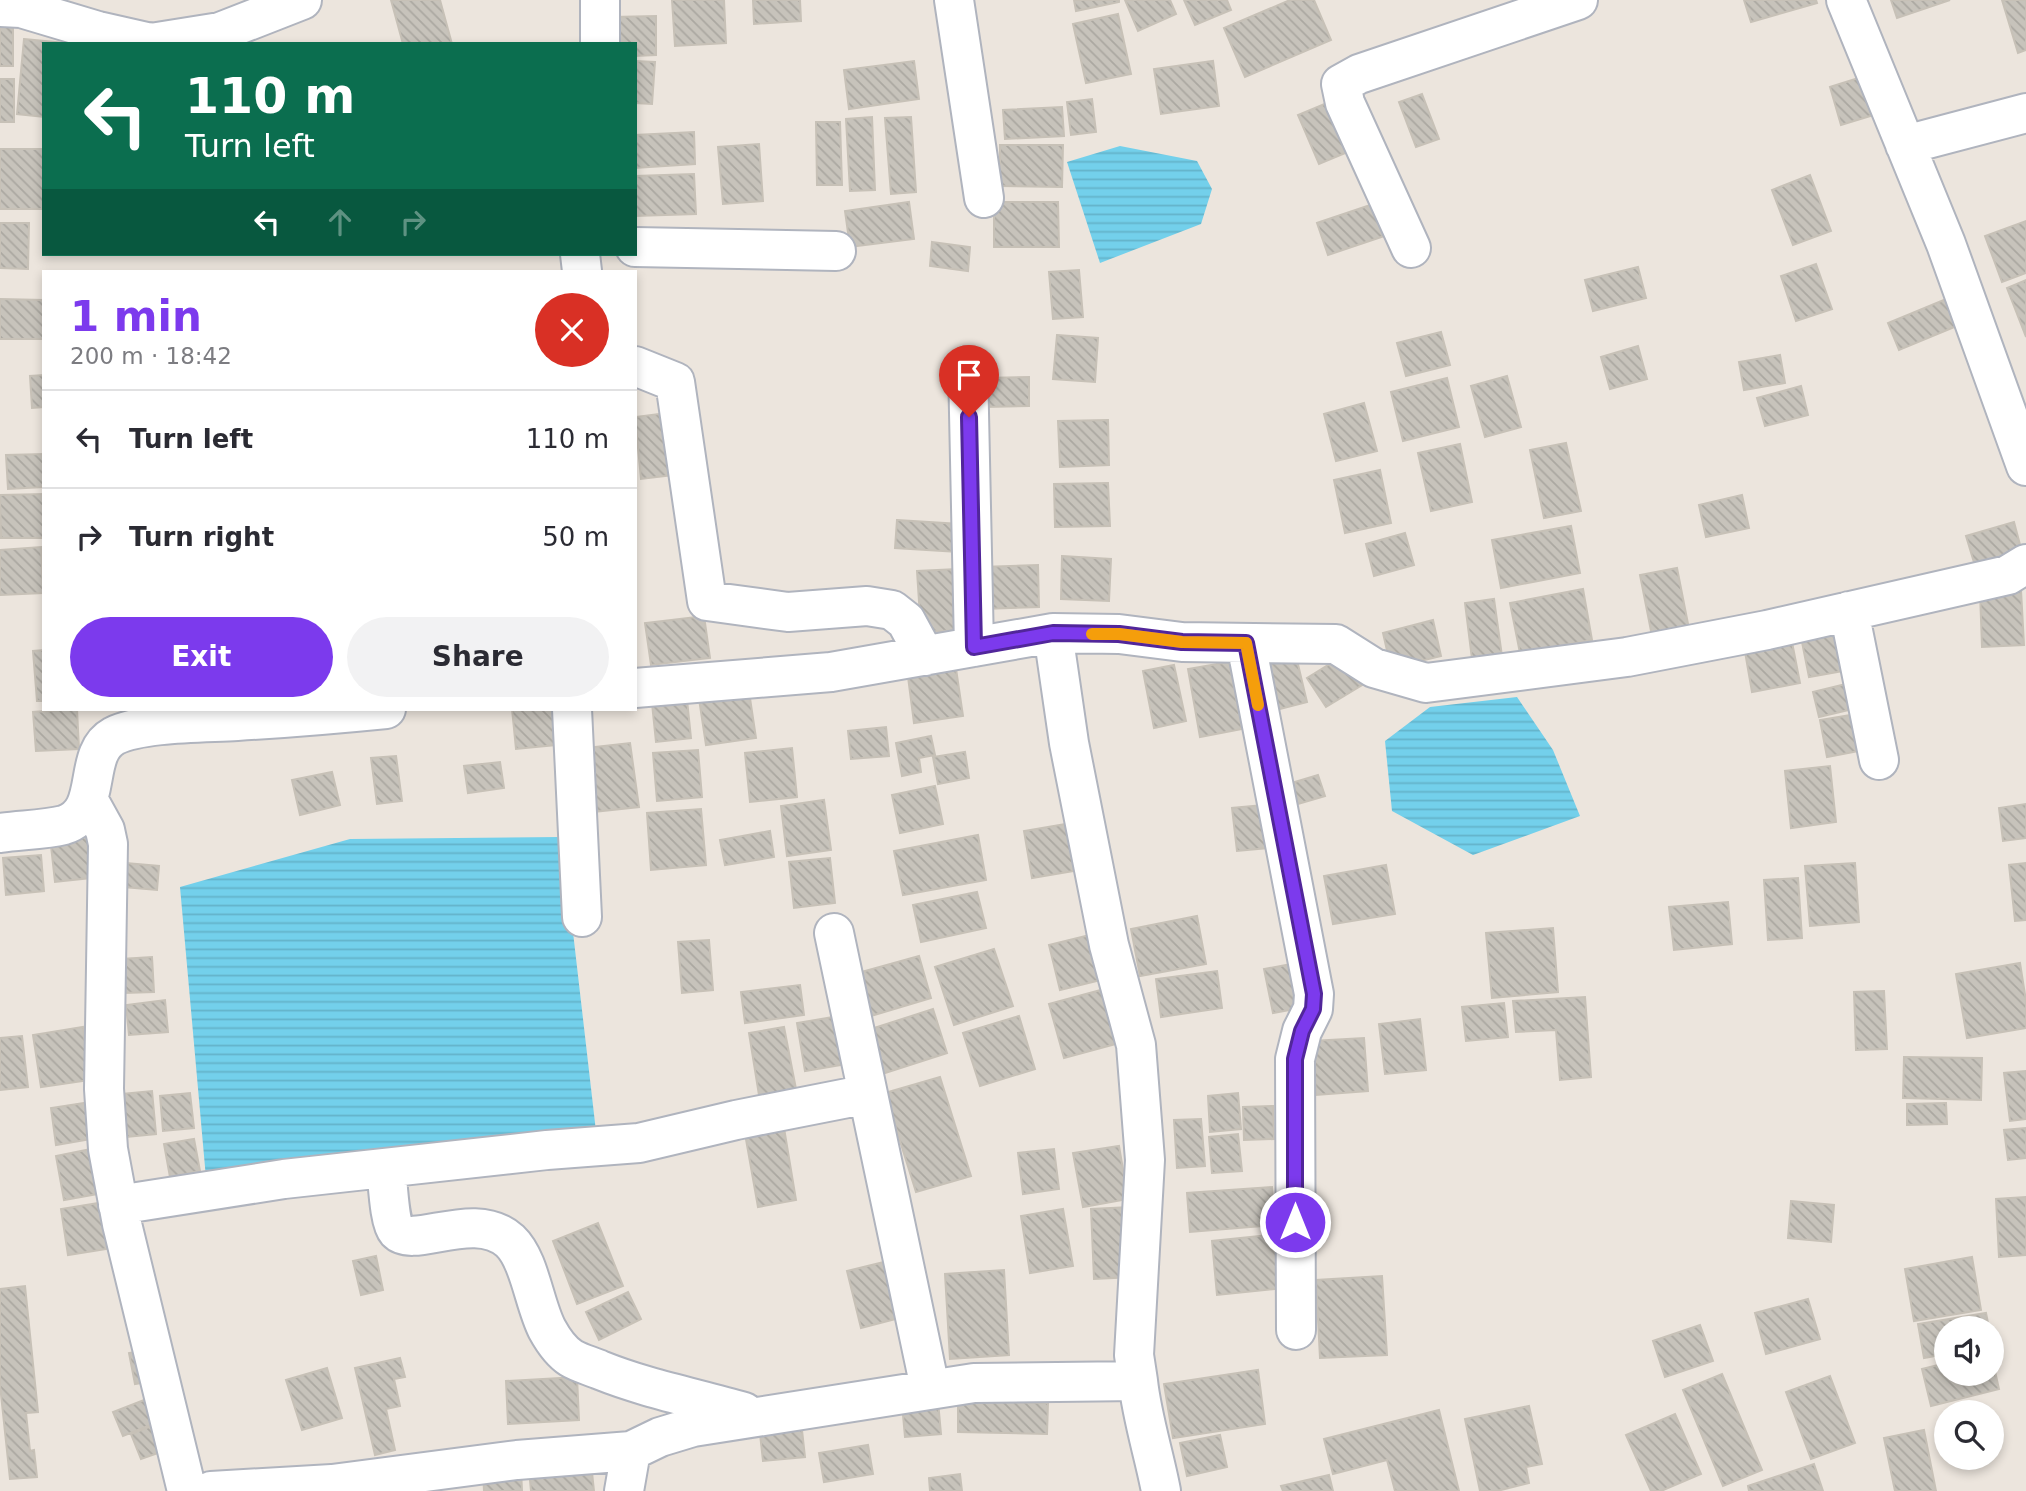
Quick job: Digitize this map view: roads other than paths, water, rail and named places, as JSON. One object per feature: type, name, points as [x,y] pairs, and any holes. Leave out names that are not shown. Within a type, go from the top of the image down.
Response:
[{"type":"street","points":[[157,42],[220,32],[302,0]]},
{"type":"street","points":[[600,0],[600,42]]},
{"type":"street","points":[[954,0],[984,198]]},
{"type":"street","points":[[1411,248],[1345,103],[1341,84],[1359,74],[1578,0]]},
{"type":"street","points":[[1846,0],[1946,244],[2012,384],[2026,466]]},
{"type":"street","points":[[0,7],[21,8],[147,42]]},
{"type":"street","points":[[1905,145],[2026,113]]},
{"type":"street","points":[[637,247],[836,251]]},
{"type":"street","points":[[968,366],[974,647]]},
{"type":"street","points":[[637,367],[675,382],[706,601],[788,612],[867,606],[892,610],[906,621],[925,656]]},
{"type":"street","points":[[637,688],[831,672],[1053,633],[1119,634],[1182,642],[1336,644],[1374,668],[1426,683],[1628,657],[2008,575],[2026,564]]},
{"type":"street","points":[[1849,611],[1879,760]]},
{"type":"street","points":[[1053,633],[1069,743],[1109,945],[1136,1045],[1145,1160],[1134,1355],[1142,1414],[1153,1448],[1161,1491]]},
{"type":"street","points":[[1246,643],[1314,994],[1313,1009],[1302,1031],[1295,1059],[1296,1330]]},
{"type":"street","points":[[0,833],[65,824],[80,815],[89,801],[100,752],[113,737],[173,717],[310,717],[367,711]]},
{"type":"street","points":[[572,711],[582,917]]},
{"type":"street","points":[[89,801],[105,830],[108,844],[104,1118],[118,1205],[187,1491]]},
{"type":"street","points":[[834,933],[930,1388]]},
{"type":"street","points":[[118,1205],[284,1179],[547,1150],[639,1143],[736,1120],[868,1094]]},
{"type":"street","points":[[386,1168],[393,1223],[397,1231],[407,1237],[476,1227],[509,1240],[519,1252],[541,1318],[556,1344],[570,1358],[632,1383],[758,1416]]},
{"type":"street","points":[[211,1491],[332,1484],[517,1460],[631,1451],[660,1437],[693,1427],[930,1388],[974,1383],[1138,1381]]},
{"type":"street","points":[[624,1491],[631,1451]]},
{"type":"water","points":[[1120,146],[1197,161],[1212,189],[1201,224],[1100,263],[1067,162]]},
{"type":"water","points":[[1517,697],[1553,750],[1580,816],[1473,855],[1392,811],[1385,741],[1430,707]]},
{"type":"water","points":[[562,837],[597,1140],[206,1178],[180,887],[350,839]]}]
